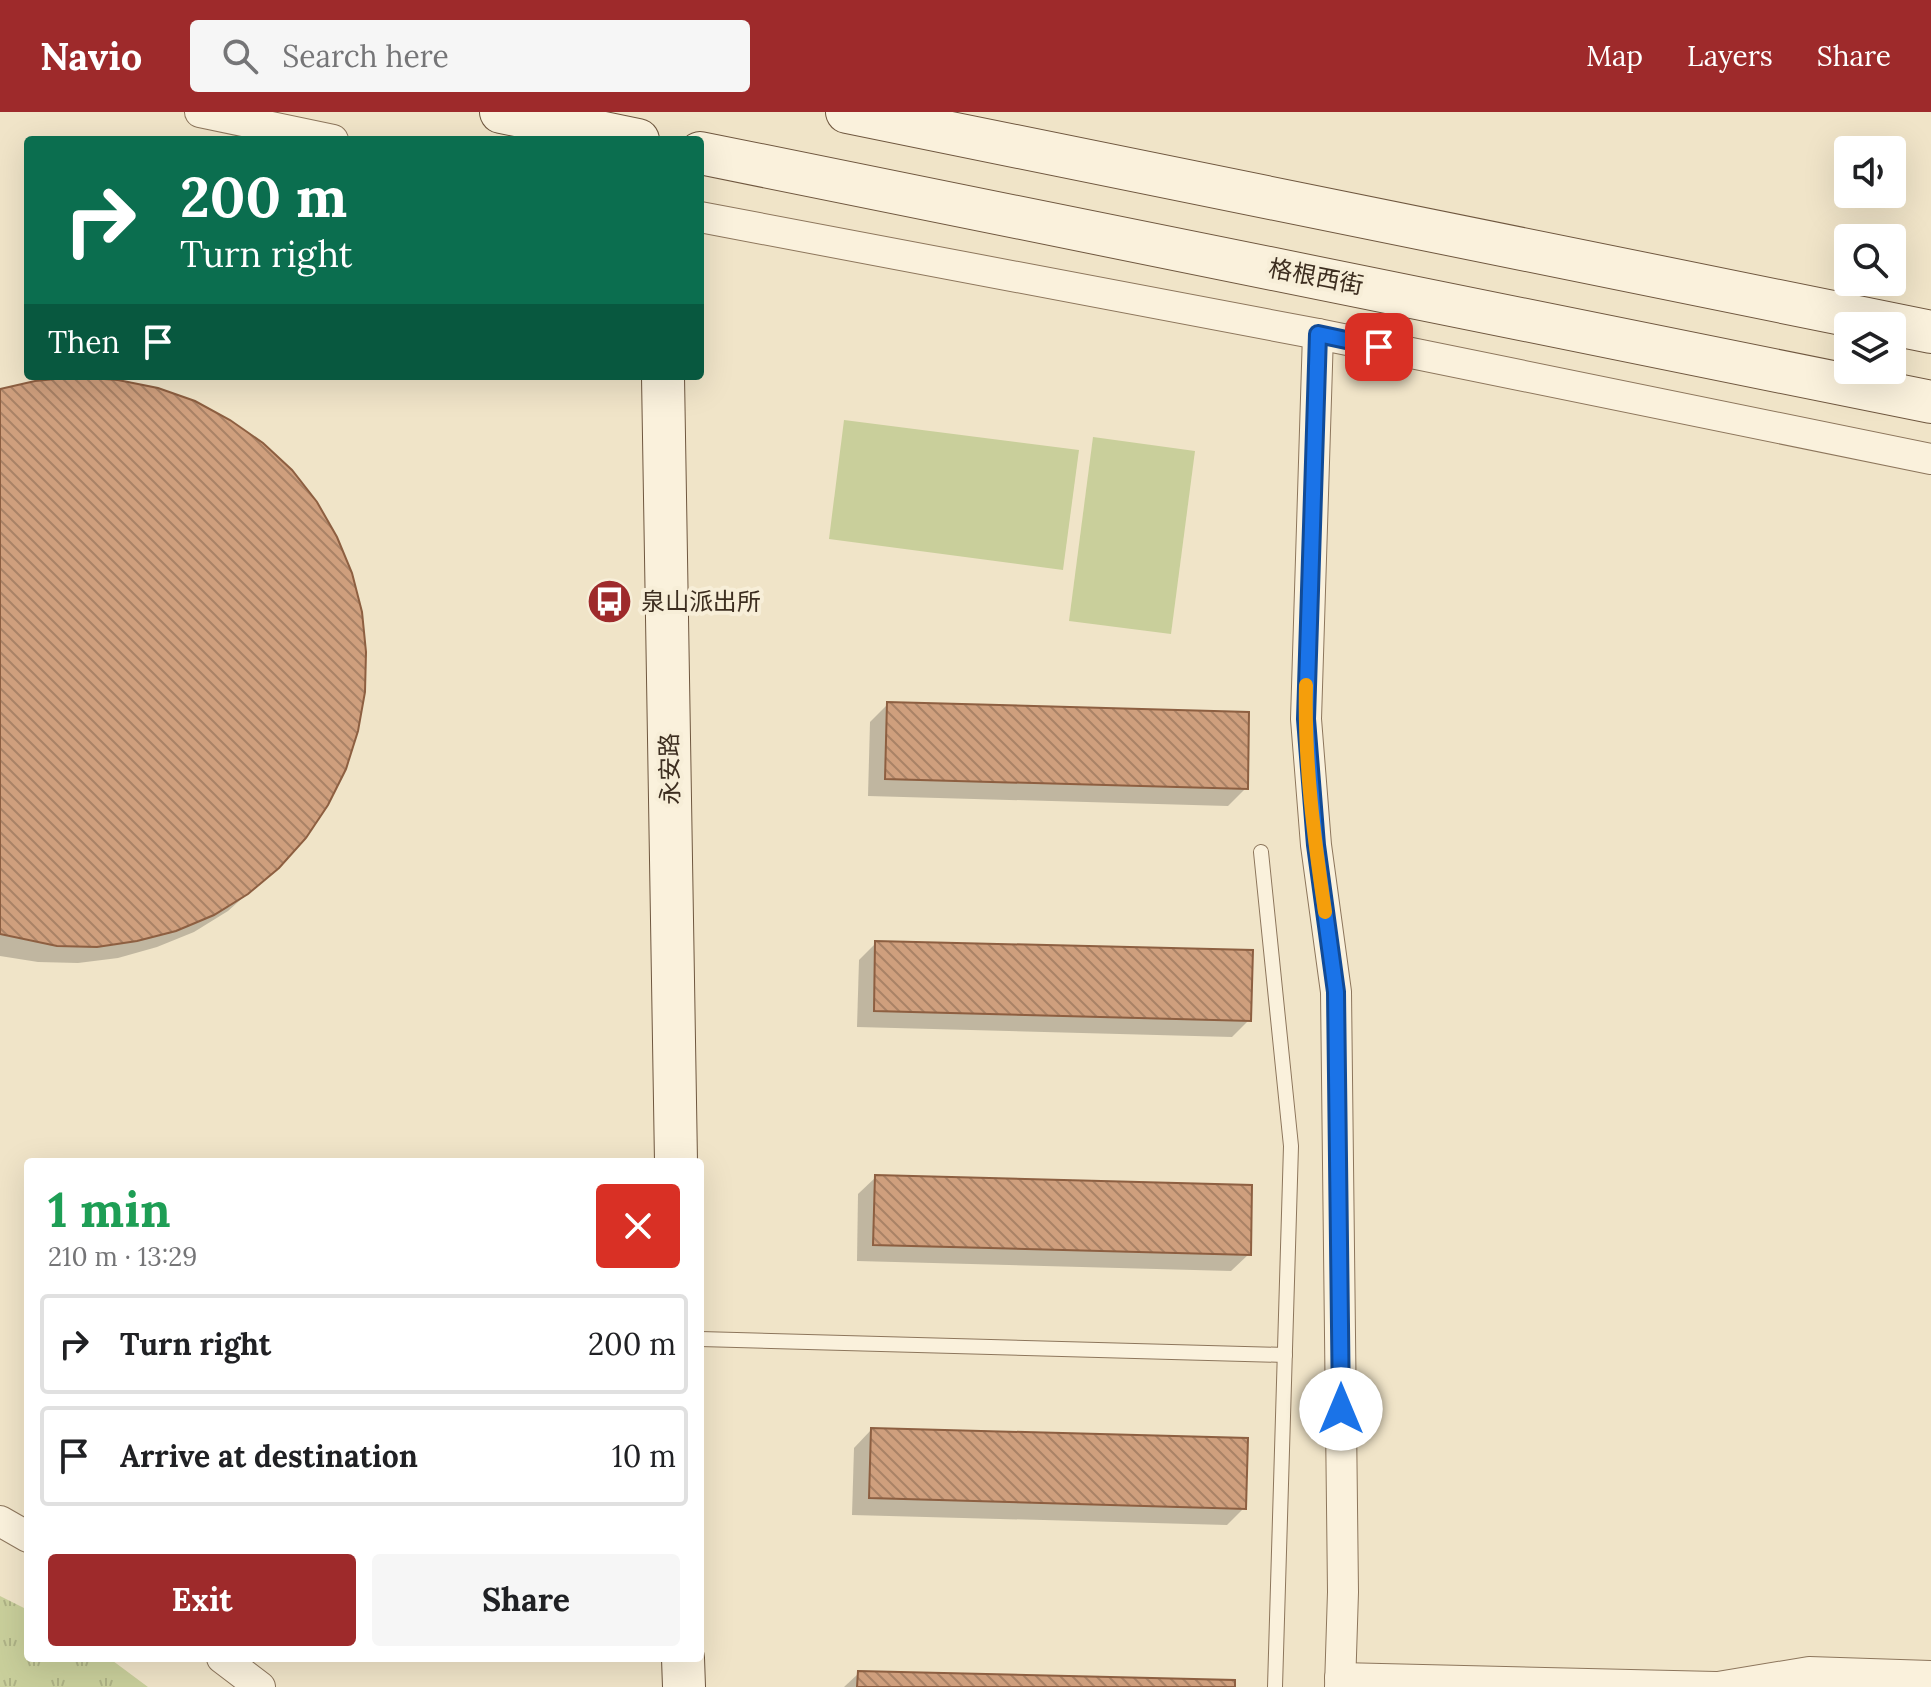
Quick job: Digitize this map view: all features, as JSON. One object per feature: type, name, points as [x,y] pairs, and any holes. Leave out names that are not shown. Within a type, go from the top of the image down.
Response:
[{"type":"street","points":[[200,112],[314,136]]},
{"type":"street","points":[[501,112],[618,136]]},
{"type":"street","points":[[659,112],[660,136]]},
{"type":"street","points":[[847,112],[1931,332]]},
{"type":"street","name":"格根西街","points":[[704,154],[1931,402]]},
{"type":"street","points":[[704,218],[1318,334],[1931,459]]},
{"type":"street","points":[[1318,334],[1306,719],[1316,845],[1336,992],[1343,1592],[1340,1682],[1717,1687],[1809,1672],[1931,1676]]},
{"type":"street","name":"永安路","points":[[663,380],[676,1158]]},
{"type":"street","points":[[0,1521],[24,1535]]},
{"type":"street","points":[[227,1662],[260,1687]]},
{"type":"street","points":[[683,1662],[684,1687]]},
{"type":"lane","points":[[1261,852],[1291,1146],[1275,1687]]},
{"type":"lane","points":[[704,1339],[1285,1355]]},
{"type":"green space","points":[[844,420],[1079,450],[1063,570],[829,539]]},
{"type":"green space","points":[[1093,437],[1195,451],[1171,634],[1069,621]]},
{"type":"green space","points":[[0,1596],[24,1608],[24,1662],[114,1662],[148,1687],[0,1687]]},
{"type":"building","points":[[118,380],[158,388],[195,401],[263,443],[292,470],[317,502],[337,537],[352,573],[362,612],[366,652],[365,692],[358,731],[346,769],[328,805],[306,838],[279,868],[248,894],[214,915],[176,931],[97,947],[57,946],[0,934],[0,389],[35,381]]},
{"type":"building","points":[[887,702],[1249,712],[1248,789],[885,779]]},
{"type":"building","points":[[875,941],[1253,950],[1251,1021],[874,1011]]},
{"type":"building","points":[[875,1175],[1252,1185],[1251,1255],[873,1245]]},
{"type":"building","points":[[871,1428],[1248,1438],[1246,1509],[869,1498]]},
{"type":"building","points":[[858,1671],[1235,1680],[1235,1687],[857,1687]]},
{"type":"slow traffic","points":[[1306,685],[1313,814],[1325,912]]},
{"type":"place","name":"泉山派出所","points":[[610,602]]},
{"type":"route","points":[[1341,1409],[1336,992],[1316,845],[1306,719],[1311,490],[1318,334],[1379,347]]}]
